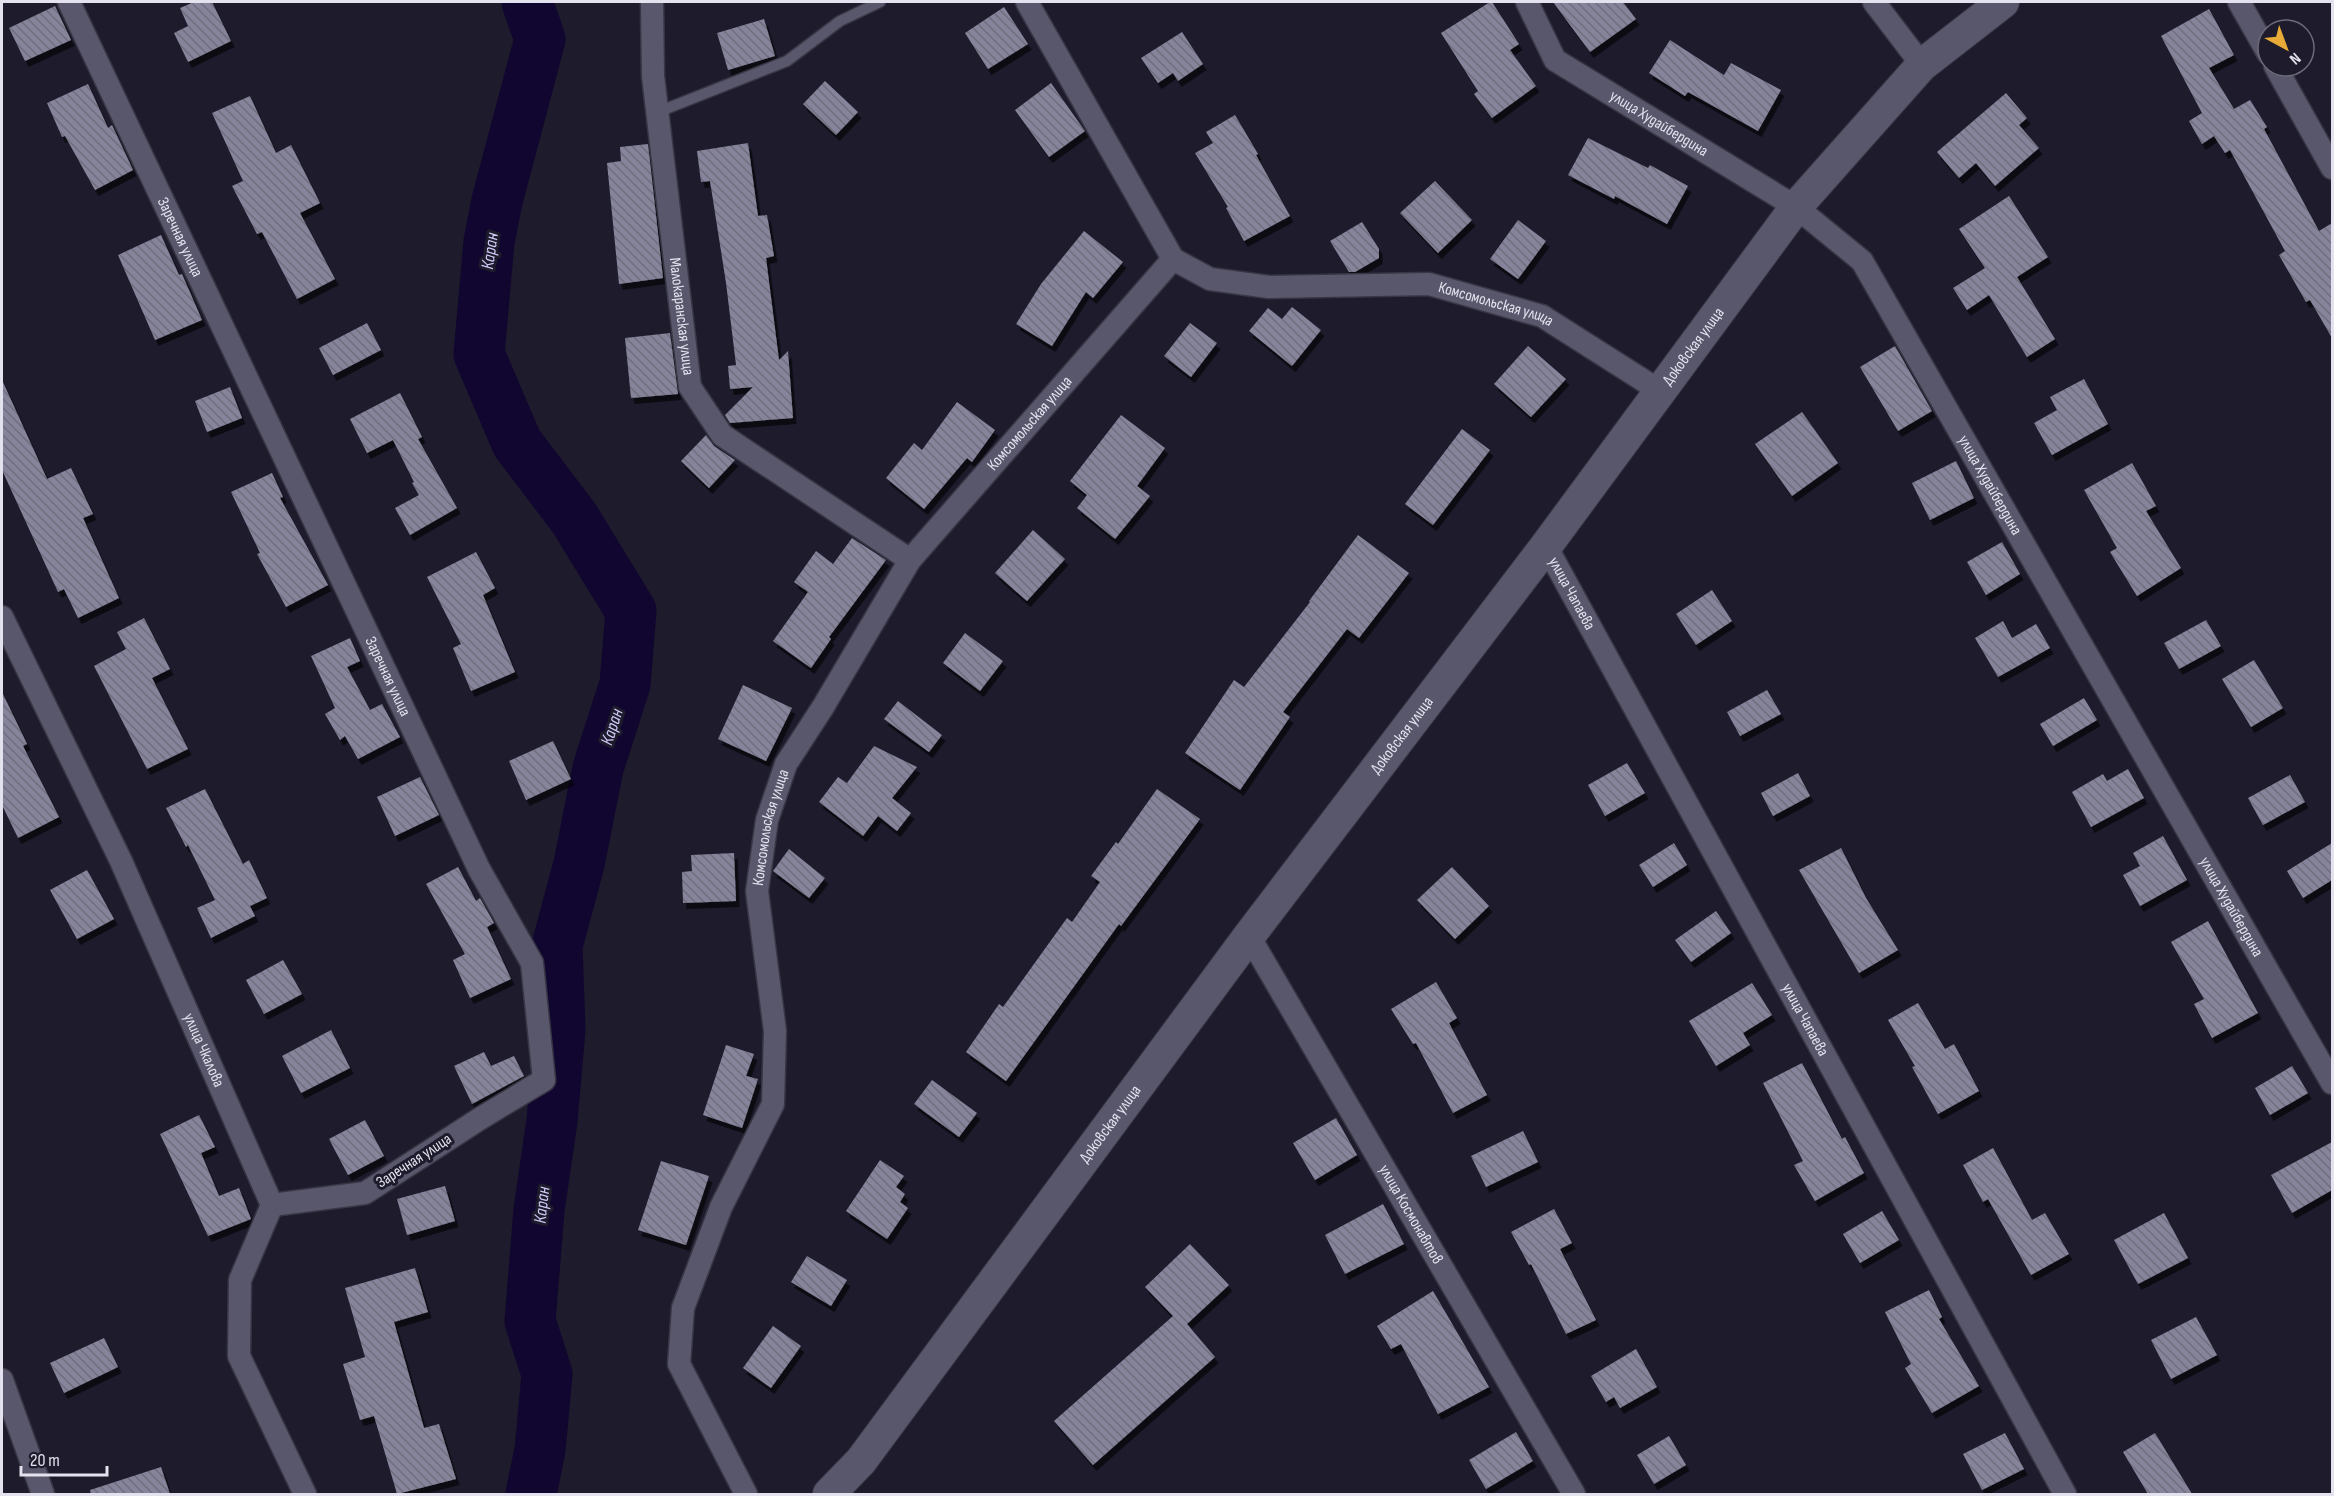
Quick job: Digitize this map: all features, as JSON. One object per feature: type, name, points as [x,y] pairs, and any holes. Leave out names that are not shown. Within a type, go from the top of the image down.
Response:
[{"type":"main road","name":"Доковская улица","points":[[829,1494],[861,1461],[1249,936],[1546,546],[1796,207],[1923,65],[2003,2]]},
{"type":"street","name":"Заречная улица","points":[[69,2],[479,869],[532,963],[544,1080],[364,1193],[272,1205]]},
{"type":"street","name":"Малокаранская улица","points":[[652,2],[654,76],[690,387],[722,435],[910,560]]},
{"type":"street","points":[[1027,2],[1173,259]]},
{"type":"street","name":"улица Худайбердина","points":[[1527,2],[1555,60],[1796,207],[1862,261],[2332,1083]]},
{"type":"street","points":[[1874,2],[1923,65]]},
{"type":"street","points":[[2239,2],[2256,32]]},
{"type":"street","points":[[2283,78],[2332,168]]},
{"type":"street","name":"Комсомольская улица","points":[[746,1494],[679,1364],[683,1308],[721,1207],[773,1104],[775,1031],[757,891],[767,820],[786,764],[824,707],[910,560],[1173,259],[1210,279],[1269,286],[1429,284],[1542,316],[1660,391]]},
{"type":"street","name":"улица Чапаева","points":[[1546,546],[2065,1494]]},
{"type":"street","name":"улица Чкалова","points":[[2,617],[121,861],[272,1205]]},
{"type":"street","name":"улица Космонавтов","points":[[1249,936],[1574,1494]]},
{"type":"street","points":[[272,1205],[240,1280],[239,1356],[305,1494]]},
{"type":"street","points":[[2,1380],[43,1494]]},
{"type":"lane","points":[[658,112],[787,61],[840,21],[880,2]]},
{"type":"building","points":[[194,2],[212,2],[231,41],[188,62],[174,33],[188,26],[180,8]]},
{"type":"building","points":[[1490,2],[1519,44],[1510,50],[1536,86],[1492,118],[1474,94],[1478,91],[1441,33]]},
{"type":"building","points":[[1553,2],[1623,2],[1636,19],[1590,52]]},
{"type":"building","points":[[55,6],[71,40],[25,61],[9,28]]},
{"type":"building","points":[[1004,7],[1028,44],[988,69],[965,33]]},
{"type":"building","points":[[2209,9],[2234,55],[2209,68],[2234,109],[2250,100],[2267,127],[2264,129],[2319,231],[2332,223],[2332,338],[2310,300],[2306,302],[2279,255],[2285,251],[2230,150],[2225,153],[2214,136],[2202,144],[2189,121],[2202,113],[2161,36]]},
{"type":"building","points":[[764,19],[775,56],[728,70],[717,33]]},
{"type":"building","points":[[1182,32],[1203,64],[1178,81],[1173,73],[1158,83],[1141,58]]},
{"type":"building","points":[[1670,40],[1724,75],[1731,63],[1781,90],[1758,131],[1688,92],[1685,96],[1649,73]]},
{"type":"building","points":[[825,81],[858,112],[836,135],[803,104]]},
{"type":"building","points":[[1051,83],[1085,131],[1049,157],[1015,110]]},
{"type":"building","points":[[88,84],[108,128],[112,125],[133,170],[95,190],[65,136],[62,137],[47,103]]},
{"type":"building","points":[[2006,93],[2027,118],[2019,125],[2039,148],[1995,186],[1976,163],[1959,178],[1937,152]]},
{"type":"building","points":[[250,96],[276,153],[291,145],[320,203],[300,213],[335,279],[297,299],[262,232],[257,234],[232,186],[243,181],[212,113]]},
{"type":"building","points":[[1235,115],[1290,216],[1244,241],[1226,208],[1228,207],[1195,153],[1213,143],[1206,132]]},
{"type":"building","points":[[1588,138],[1648,168],[1650,165],[1688,186],[1667,224],[1615,196],[1614,199],[1568,175]]},
{"type":"building","points":[[748,143],[758,216],[767,215],[774,256],[766,258],[779,360],[788,351],[793,418],[730,423],[725,415],[753,387],[730,389],[728,366],[736,365],[726,283],[710,181],[701,182],[697,151]]},
{"type":"building","points":[[648,144],[663,278],[619,284],[607,163],[621,161],[620,147]]},
{"type":"building","points":[[1435,181],[1472,220],[1438,253],[1400,213]]},
{"type":"building","points":[[2009,196],[2048,257],[2017,277],[2055,339],[2027,357],[1989,295],[1967,310],[1953,288],[1985,268],[1959,229]]},
{"type":"building","points":[[1518,220],[1546,241],[1518,279],[1490,259]]},
{"type":"building","points":[[1362,222],[1379,249],[1379,258],[1355,272],[1349,272],[1330,241]]},
{"type":"building","points":[[1084,231],[1123,262],[1093,298],[1086,292],[1052,346],[1016,324],[1041,284]]},
{"type":"building","points":[[161,235],[179,275],[182,274],[202,320],[155,340],[118,255]]},
{"type":"building","points":[[1292,307],[1321,330],[1292,366],[1249,331],[1268,308],[1282,319]]},
{"type":"building","points":[[367,323],[381,350],[333,375],[319,348]]},
{"type":"building","points":[[1190,323],[1217,343],[1191,377],[1164,356]]},
{"type":"building","points":[[670,333],[678,394],[631,398],[625,338]]},
{"type":"building","points":[[1528,346],[1566,379],[1531,417],[1494,384]]},
{"type":"building","points":[[1895,346],[1932,411],[1898,431],[1860,367]]},
{"type":"building","points":[[2084,379],[2108,424],[2052,455],[2034,423],[2057,410],[2050,397]]},
{"type":"building","points":[[2,380],[47,479],[71,468],[93,514],[83,518],[119,598],[78,618],[64,589],[58,592],[2,470]]},
{"type":"building","points":[[230,387],[242,418],[207,432],[195,401]]},
{"type":"building","points":[[400,393],[422,437],[418,439],[457,508],[410,535],[395,508],[419,495],[393,440],[367,453],[350,419]]},
{"type":"building","points":[[957,402],[995,430],[972,462],[967,458],[924,509],[886,478],[914,443],[922,450]]},
{"type":"building","points":[[1802,412],[1838,463],[1792,496],[1755,444]]},
{"type":"building","points":[[1121,415],[1165,448],[1137,486],[1150,496],[1115,539],[1077,508],[1087,495],[1070,481]]},
{"type":"building","points":[[1462,429],[1490,450],[1433,525],[1405,504]]},
{"type":"building","points":[[706,435],[714,446],[735,460],[709,488],[681,461]]},
{"type":"building","points":[[1956,461],[1974,498],[1930,520],[1912,483]]},
{"type":"building","points":[[2132,463],[2156,506],[2146,511],[2181,568],[2137,596],[2110,552],[2117,548],[2084,490]]},
{"type":"building","points":[[272,473],[283,497],[280,498],[328,585],[286,607],[257,554],[260,553],[231,492]]},
{"type":"building","points":[[1033,530],[1065,559],[1027,601],[995,573]]},
{"type":"building","points":[[1358,535],[1409,573],[1359,638],[1347,629],[1283,712],[1290,717],[1240,790],[1185,753],[1234,680],[1244,687],[1310,602]]},
{"type":"building","points":[[852,538],[886,560],[829,637],[831,639],[811,668],[773,641],[808,592],[794,582],[816,551],[833,564]]},
{"type":"building","points":[[2002,542],[2020,574],[1986,595],[1967,562]]},
{"type":"building","points":[[476,552],[495,588],[483,595],[515,672],[471,691],[453,648],[461,644],[427,577]]},
{"type":"building","points":[[1712,590],[1732,621],[1696,645],[1676,614]]},
{"type":"building","points":[[144,618],[170,669],[152,678],[188,749],[147,769],[94,666],[126,649],[117,632]]},
{"type":"building","points":[[2206,620],[2221,646],[2179,669],[2164,643]]},
{"type":"building","points":[[2003,621],[2012,638],[2036,624],[2050,648],[1998,677],[1975,638]]},
{"type":"building","points":[[965,633],[1003,661],[980,691],[943,663]]},
{"type":"building","points":[[350,638],[360,661],[347,667],[370,710],[382,704],[400,737],[358,759],[345,736],[340,740],[325,714],[335,708],[311,656]]},
{"type":"building","points":[[2254,660],[2283,708],[2251,727],[2222,679]]},
{"type":"building","points":[[743,685],[792,708],[766,761],[718,739]]},
{"type":"building","points":[[1767,690],[1781,714],[1740,736],[1727,712]]},
{"type":"building","points":[[2,692],[27,744],[23,746],[59,817],[18,838],[2,805]]},
{"type":"building","points":[[2084,698],[2097,720],[2053,746],[2040,724]]},
{"type":"building","points":[[898,701],[942,735],[929,752],[884,719]]},
{"type":"building","points":[[553,741],[571,779],[526,800],[509,761]]},
{"type":"building","points":[[874,746],[917,767],[892,798],[911,813],[897,831],[878,816],[863,836],[819,802],[838,777],[847,783]]},
{"type":"building","points":[[1627,763],[1645,793],[1605,816],[1588,785]]},
{"type":"building","points":[[2128,769],[2144,798],[2091,827],[2072,792],[2103,774],[2107,781]]},
{"type":"building","points":[[1798,773],[1810,796],[1773,816],[1761,793]]},
{"type":"building","points":[[2290,775],[2305,802],[2263,825],[2248,798]]},
{"type":"building","points":[[420,777],[439,815],[395,836],[377,797]]},
{"type":"building","points":[[205,789],[243,864],[249,860],[267,898],[250,906],[255,916],[211,938],[197,908],[215,900],[188,845],[186,847],[166,808]]},
{"type":"building","points":[[1157,789],[1200,819],[1121,926],[1119,924],[1006,1081],[966,1052],[999,1004],[1003,1007],[1067,918],[1072,922],[1100,882],[1091,876],[1116,842],[1118,844]]},
{"type":"building","points":[[2163,836],[2187,880],[2140,906],[2123,875],[2140,866],[2133,853]]},
{"type":"building","points":[[1674,843],[1687,865],[1653,887],[1639,865]]},
{"type":"building","points":[[2332,843],[2332,880],[2303,898],[2287,871]]},
{"type":"building","points":[[1841,848],[1866,898],[1898,950],[1859,973],[1799,870]]},
{"type":"building","points":[[789,849],[825,878],[809,898],[773,871]]},
{"type":"building","points":[[734,853],[736,901],[683,903],[682,872],[692,871],[691,855]]},
{"type":"building","points":[[458,867],[476,901],[480,898],[494,923],[487,927],[511,979],[470,998],[453,960],[465,954],[426,884]]},
{"type":"building","points":[[1452,867],[1489,906],[1455,939],[1417,900]]},
{"type":"building","points":[[87,870],[114,919],[77,939],[50,890]]},
{"type":"building","points":[[1716,911],[1731,933],[1691,962],[1675,940]]},
{"type":"building","points":[[2208,921],[2258,1013],[2212,1038],[2194,1004],[2204,999],[2171,942]]},
{"type":"building","points":[[283,960],[302,994],[264,1014],[246,980]]},
{"type":"building","points":[[1436,982],[1457,1018],[1449,1023],[1487,1095],[1453,1113],[1416,1043],[1413,1044],[1391,1009]]},
{"type":"building","points":[[1752,983],[1772,1015],[1743,1033],[1750,1045],[1716,1066],[1689,1021]]},
{"type":"building","points":[[1918,1003],[1945,1049],[1954,1044],[1979,1091],[1938,1114],[1912,1067],[1915,1066],[1888,1020]]},
{"type":"building","points":[[331,1030],[350,1068],[301,1093],[282,1056]]},
{"type":"building","points":[[726,1045],[754,1054],[746,1076],[758,1079],[742,1128],[703,1115]]},
{"type":"building","points":[[484,1052],[491,1066],[514,1056],[524,1076],[472,1104],[454,1066]]},
{"type":"building","points":[[1802,1063],[1842,1139],[1845,1137],[1864,1173],[1815,1201],[1794,1165],[1803,1161],[1763,1083]]},
{"type":"building","points":[[2292,1066],[2308,1093],[2270,1115],[2255,1088]]},
{"type":"building","points":[[932,1080],[977,1113],[959,1137],[914,1104]]},
{"type":"building","points":[[199,1115],[215,1147],[201,1153],[219,1196],[239,1188],[251,1219],[208,1236],[160,1134]]},
{"type":"building","points":[[1336,1118],[1357,1155],[1315,1180],[1293,1143]]},
{"type":"building","points":[[365,1120],[384,1156],[348,1175],[329,1139]]},
{"type":"building","points":[[1523,1131],[1538,1162],[1486,1187],[1471,1156]]},
{"type":"building","points":[[2332,1142],[2332,1190],[2292,1213],[2271,1175]]},
{"type":"building","points":[[1993,1148],[2032,1220],[2045,1213],[2069,1254],[2031,1275],[1988,1199],[1983,1202],[1963,1165]]},
{"type":"building","points":[[880,1160],[904,1176],[896,1187],[905,1194],[900,1202],[908,1208],[887,1239],[846,1211]]},
{"type":"building","points":[[661,1161],[709,1176],[686,1245],[638,1230]]},
{"type":"building","points":[[445,1186],[455,1221],[407,1235],[397,1199]]},
{"type":"building","points":[[1383,1204],[1404,1244],[1345,1274],[1325,1235]]},
{"type":"building","points":[[1554,1209],[1572,1243],[1560,1249],[1596,1320],[1566,1334],[1531,1264],[1529,1265],[1511,1232]]},
{"type":"building","points":[[1882,1211],[1899,1240],[1860,1263],[1843,1234]]},
{"type":"building","points":[[2164,1213],[2188,1258],[2138,1284],[2114,1240]]},
{"type":"building","points":[[1190,1244],[1229,1285],[1187,1324],[1215,1357],[1093,1465],[1054,1421],[1173,1316],[1145,1287]]},
{"type":"building","points":[[807,1256],[847,1280],[831,1306],[791,1282]]},
{"type":"building","points":[[415,1268],[428,1312],[394,1322],[424,1428],[439,1424],[456,1479],[397,1494],[374,1416],[360,1420],[343,1364],[365,1357],[345,1288]]},
{"type":"building","points":[[1929,1290],[1942,1317],[1939,1319],[1979,1386],[1932,1413],[1905,1368],[1911,1364],[1885,1312]]},
{"type":"building","points":[[1433,1291],[1489,1387],[1438,1414],[1401,1344],[1391,1349],[1377,1326]]},
{"type":"building","points":[[2196,1317],[2217,1355],[2171,1379],[2151,1340]]},
{"type":"building","points":[[773,1326],[801,1346],[771,1388],[743,1368]]},
{"type":"building","points":[[104,1338],[118,1367],[64,1393],[50,1363]]},
{"type":"building","points":[[1636,1349],[1657,1387],[1620,1408],[1614,1397],[1606,1402],[1591,1376]]},
{"type":"building","points":[[1516,1432],[1533,1461],[1486,1489],[1469,1460]]},
{"type":"building","points":[[2005,1433],[2024,1469],[1982,1490],[1963,1454]]},
{"type":"building","points":[[2155,1433],[2192,1494],[2148,1494],[2123,1452]]},
{"type":"building","points":[[1669,1436],[1686,1465],[1654,1484],[1637,1455]]},
{"type":"building","points":[[161,1467],[170,1494],[91,1494],[90,1490]]},
{"type":"waterway","name":"Каран","points":[[527,2],[540,39],[497,201],[489,242],[479,354],[517,443],[574,518],[631,611],[625,684],[598,768],[579,864],[557,946],[560,1029],[552,1121],[539,1210],[530,1321],[547,1374],[540,1450],[531,1494]]}]
